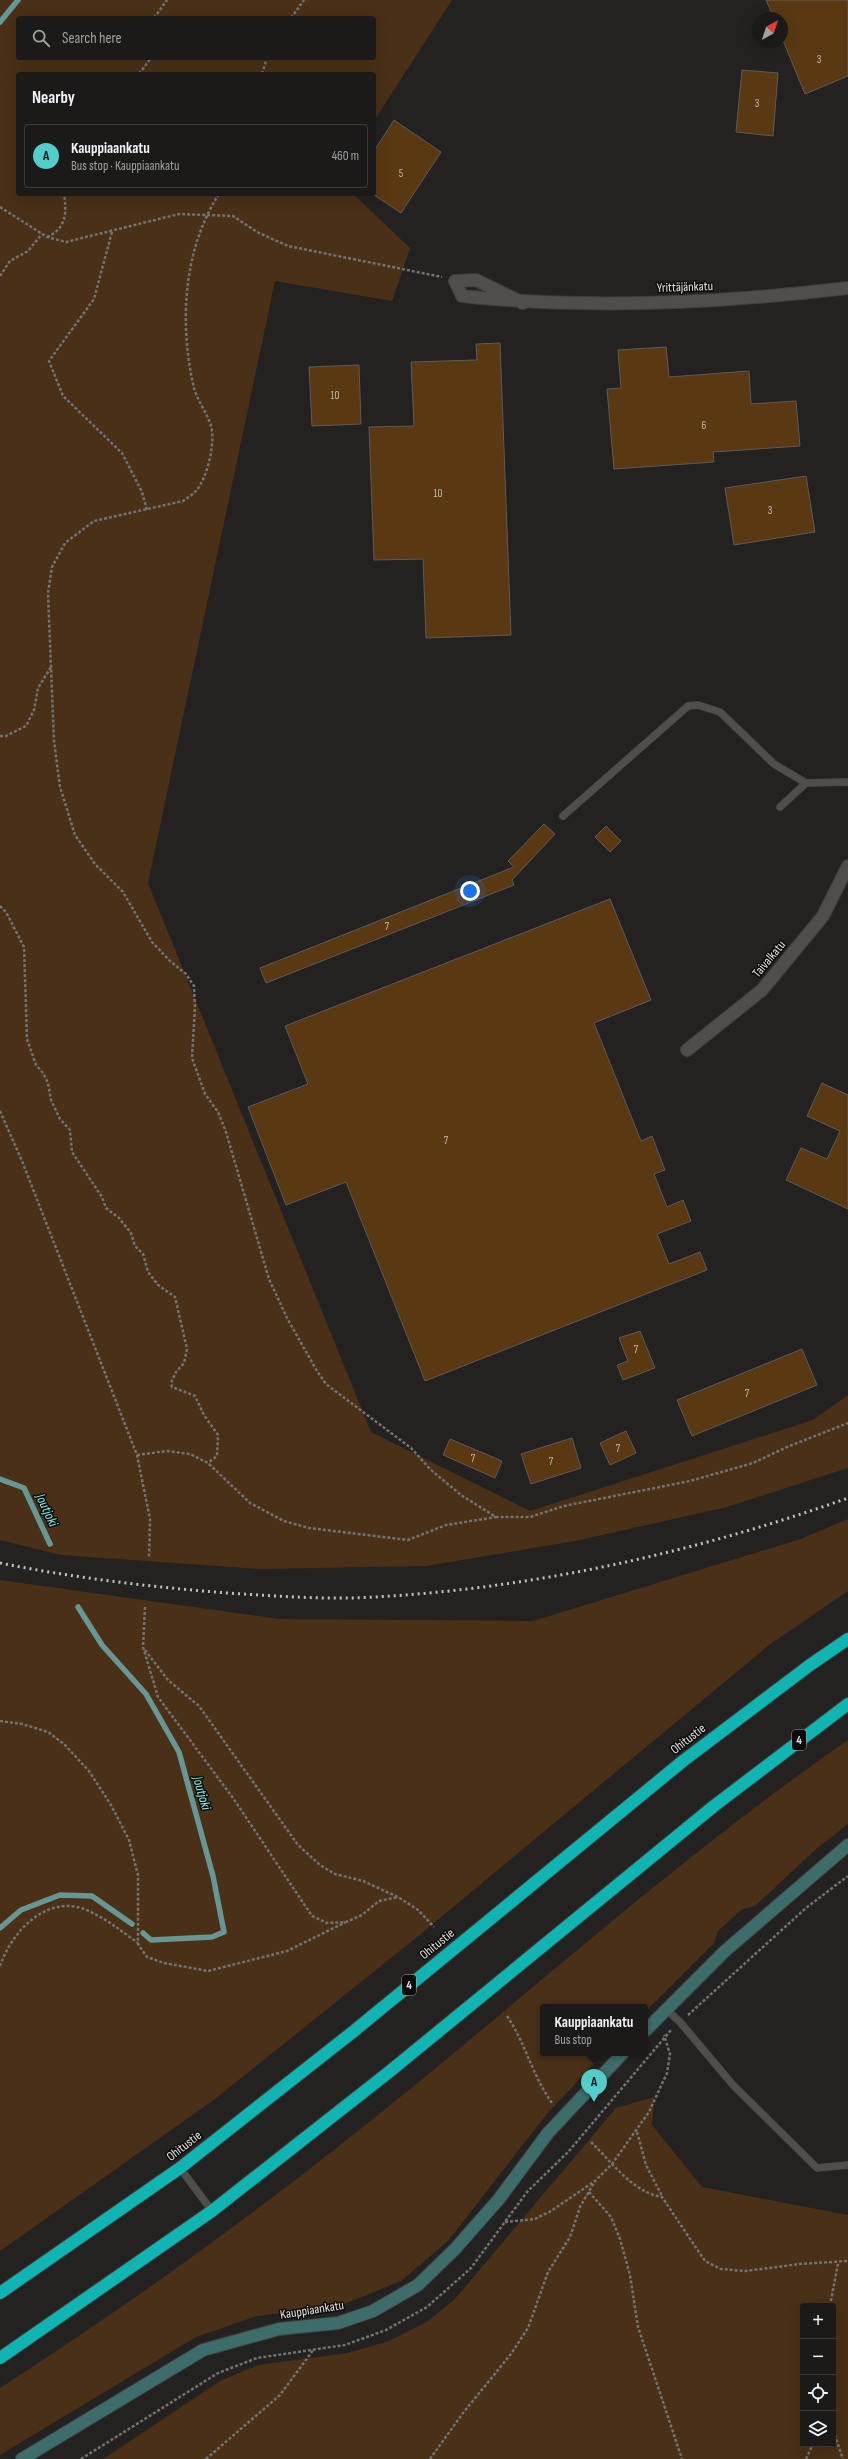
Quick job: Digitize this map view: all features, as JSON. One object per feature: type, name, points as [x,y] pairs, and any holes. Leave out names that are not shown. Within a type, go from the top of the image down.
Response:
[{"type":"highway","name":"Ohitustie","points":[[0,2293],[180,2168],[354,2031],[683,1761],[810,1665],[848,1639]]},
{"type":"highway","name":"4","points":[[0,2358],[212,2211],[389,2072],[714,1806],[848,1704]]},
{"type":"street","name":"Yrittäjänkatu","points":[[523,303],[476,280],[455,280],[462,296],[523,303],[676,302],[765,298],[848,288]]},
{"type":"street","name":"Taivalkatu","points":[[686,1050],[762,990],[823,916],[848,866]]},
{"type":"street","points":[[648,2028],[725,1952],[848,1845]]},
{"type":"street","name":"Kauppiaankatu","points":[[22,2459],[203,2350],[279,2329],[338,2323],[373,2311],[418,2285],[455,2249],[498,2199],[548,2133],[620,2056]]},
{"type":"lane","points":[[563,816],[688,706],[698,705],[720,712],[774,764],[806,783],[848,782]]},
{"type":"lane","points":[[780,807],[806,783]]},
{"type":"lane","points":[[666,2009],[733,2085],[817,2168],[848,2165]]},
{"type":"lane","points":[[180,2168],[212,2211]]},
{"type":"path","points":[[155,16],[167,0]]},
{"type":"path","points":[[292,16],[304,0]]},
{"type":"path","points":[[140,72],[150,60]]},
{"type":"path","points":[[263,72],[266,60]]},
{"type":"path","points":[[47,237],[57,232],[65,220],[64,196]]},
{"type":"path","points":[[218,196],[206,214],[197,237],[190,270],[186,317],[187,357],[196,395],[212,430],[210,451],[202,480],[195,492],[183,501],[94,521],[66,543],[52,567],[48,593],[54,741],[60,787],[76,835],[95,864],[123,892],[152,942],[170,961],[186,974],[194,986],[195,1007],[192,1058],[196,1076],[205,1094],[218,1112],[226,1132],[262,1258],[287,1318],[326,1384],[411,1448],[431,1470],[461,1495],[496,1517]]},
{"type":"path","points":[[0,207],[47,237],[66,242],[179,214],[232,216],[257,232],[288,246],[455,280]]},
{"type":"path","points":[[112,231],[94,299],[49,361],[63,396],[122,454],[142,492],[147,510]]},
{"type":"path","points":[[0,276],[10,261],[28,252],[42,234]]},
{"type":"path","points":[[0,736],[6,736],[26,726],[34,710],[38,688],[52,667]]},
{"type":"path","points":[[0,906],[6,912],[24,947],[28,1039],[36,1065],[44,1073],[48,1083],[51,1100],[60,1119],[70,1130],[72,1152],[102,1197],[106,1208],[119,1218],[131,1233],[135,1246],[142,1254],[148,1272],[158,1286],[175,1297],[186,1348],[184,1363],[176,1372],[171,1383],[172,1387],[195,1396],[204,1415],[218,1435],[217,1456],[208,1463]]},
{"type":"path","points":[[0,1111],[22,1161],[137,1455],[150,1519],[149,1558]]},
{"type":"path","points":[[137,1455],[167,1451],[190,1454],[208,1463],[250,1503],[284,1521],[309,1528],[408,1540],[446,1525],[496,1517],[530,1517],[564,1506],[690,1481],[753,1463],[787,1447],[848,1423]]},
{"type":"path","points":[[145,1608],[143,1647],[158,1697],[233,1798],[312,1916],[327,1923],[346,1922]]},
{"type":"path","points":[[143,1647],[168,1680],[199,1706],[298,1845],[320,1865],[335,1874],[363,1881],[398,1897],[418,1910],[434,1927]]},
{"type":"path","points":[[0,1721],[22,1724],[48,1732],[59,1740],[89,1770],[111,1805],[129,1840],[138,1875],[138,1944]]},
{"type":"path","points":[[0,1966],[20,1930],[36,1915],[63,1906],[82,1909],[107,1920],[138,1944],[147,1956],[164,1963],[208,1971],[287,1951],[362,1915],[379,1902],[398,1897]]},
{"type":"path","points":[[507,2016],[517,2030],[538,2084],[552,2103]]},
{"type":"path","points":[[505,2222],[535,2219],[551,2211],[595,2181],[612,2164],[637,2132],[667,2073],[670,2054],[664,2035]]},
{"type":"path","points":[[637,2132],[646,2165],[662,2197],[705,2261],[721,2269],[745,2271],[800,2264],[838,2263],[848,2261]]},
{"type":"path","points":[[591,2142],[612,2164],[648,2194],[662,2197]]},
{"type":"path","points":[[430,2459],[463,2413],[511,2354],[528,2328],[548,2272],[570,2237],[580,2207],[595,2181]]},
{"type":"path","points":[[589,2192],[611,2217],[620,2239],[630,2275],[638,2327],[662,2404],[682,2459]]},
{"type":"path","points":[[831,2303],[838,2263]]},
{"type":"path","points":[[206,2459],[280,2396],[314,2349]]},
{"type":"path","points":[[836,2439],[843,2459]]},
{"type":"path","points":[[806,2459],[812,2447]]},
{"type":"shaded area","points":[[0,0],[452,0],[376,118],[376,72],[16,72],[16,196],[355,196],[410,248],[392,301],[275,281],[148,883],[371,1432],[530,1511],[813,1420],[848,1395],[848,1468],[727,1507],[575,1541],[426,1566],[261,1569],[61,1555],[0,1540]]},
{"type":"shaded area","points":[[848,1519],[848,1591],[769,1645],[417,1937],[215,2099],[0,2251],[0,1580],[280,1619],[533,1621],[801,1539]]},
{"type":"shaded area","points":[[848,1740],[848,1824],[815,1850],[755,1906],[742,1909],[718,1931],[714,1943],[648,2009],[648,2004],[540,2004],[540,2056],[601,2056],[546,2115],[448,2241],[401,2281],[342,2305],[257,2316],[196,2337],[0,2455],[0,2388],[162,2279],[267,2202],[420,2081],[684,1863],[792,1780]]},
{"type":"shaded area","points":[[654,2097],[652,2125],[702,2187],[848,2215],[848,2459],[103,2459],[220,2381],[258,2365],[348,2353],[389,2341],[428,2321],[454,2300],[616,2108]]},
{"type":"building","points":[[766,0],[848,0],[848,76],[805,94],[786,48],[788,48],[788,12],[771,12]]},
{"type":"building","points":[[742,70],[778,73],[773,136],[736,132]]},
{"type":"building","points":[[394,120],[441,152],[401,213],[376,196],[376,148]]},
{"type":"building","points":[[500,343],[511,635],[426,638],[423,559],[374,560],[369,427],[414,426],[411,362],[477,360],[476,344]]},
{"type":"building","points":[[666,347],[669,377],[749,371],[751,404],[796,401],[800,446],[713,452],[714,462],[614,469],[607,389],[621,388],[618,350]]},
{"type":"building","points":[[359,365],[361,424],[312,426],[309,367]]},
{"type":"building","points":[[806,476],[815,532],[734,545],[725,488]]},
{"type":"building","points":[[544,824],[555,834],[512,880],[514,885],[266,983],[260,968],[514,867],[508,861]]},
{"type":"building","points":[[606,826],[621,841],[610,852],[595,837]]},
{"type":"building","points":[[610,899],[651,1000],[594,1023],[641,1141],[652,1136],[665,1170],[654,1174],[667,1207],[683,1200],[691,1221],[657,1234],[669,1264],[700,1252],[707,1270],[425,1381],[346,1182],[286,1205],[248,1107],[308,1084],[285,1026]]},
{"type":"building","points":[[822,1083],[848,1095],[848,1209],[786,1180],[801,1148],[827,1159],[840,1131],[807,1116]]},
{"type":"building","points":[[640,1331],[655,1368],[623,1380],[617,1365],[628,1361],[619,1338]]},
{"type":"building","points":[[802,1349],[817,1385],[692,1436],[677,1400]]},
{"type":"building","points":[[626,1431],[636,1453],[610,1465],[600,1443]]},
{"type":"building","points":[[572,1438],[581,1468],[531,1484],[521,1454]]},
{"type":"building","points":[[450,1439],[502,1461],[495,1478],[443,1455]]},
{"type":"waterway","name":"Joutjoki","points":[[0,22],[18,0]]},
{"type":"waterway","name":"Joutjoki","points":[[0,1479],[24,1488],[50,1544]]},
{"type":"waterway","name":"Joutjoki","points":[[78,1607],[102,1645],[146,1694],[179,1752],[213,1876],[224,1932],[212,1937],[151,1940],[143,1933]]},
{"type":"waterway","points":[[0,1928],[21,1910],[60,1895],[92,1896],[132,1924]]},
{"type":"railway","points":[[0,1563],[56,1573],[170,1588],[301,1597],[375,1597],[495,1585],[555,1576],[615,1564],[674,1551],[733,1535],[848,1498]]},
{"type":"place","name":"Kauppiaankatu","points":[[594,2102]]}]
